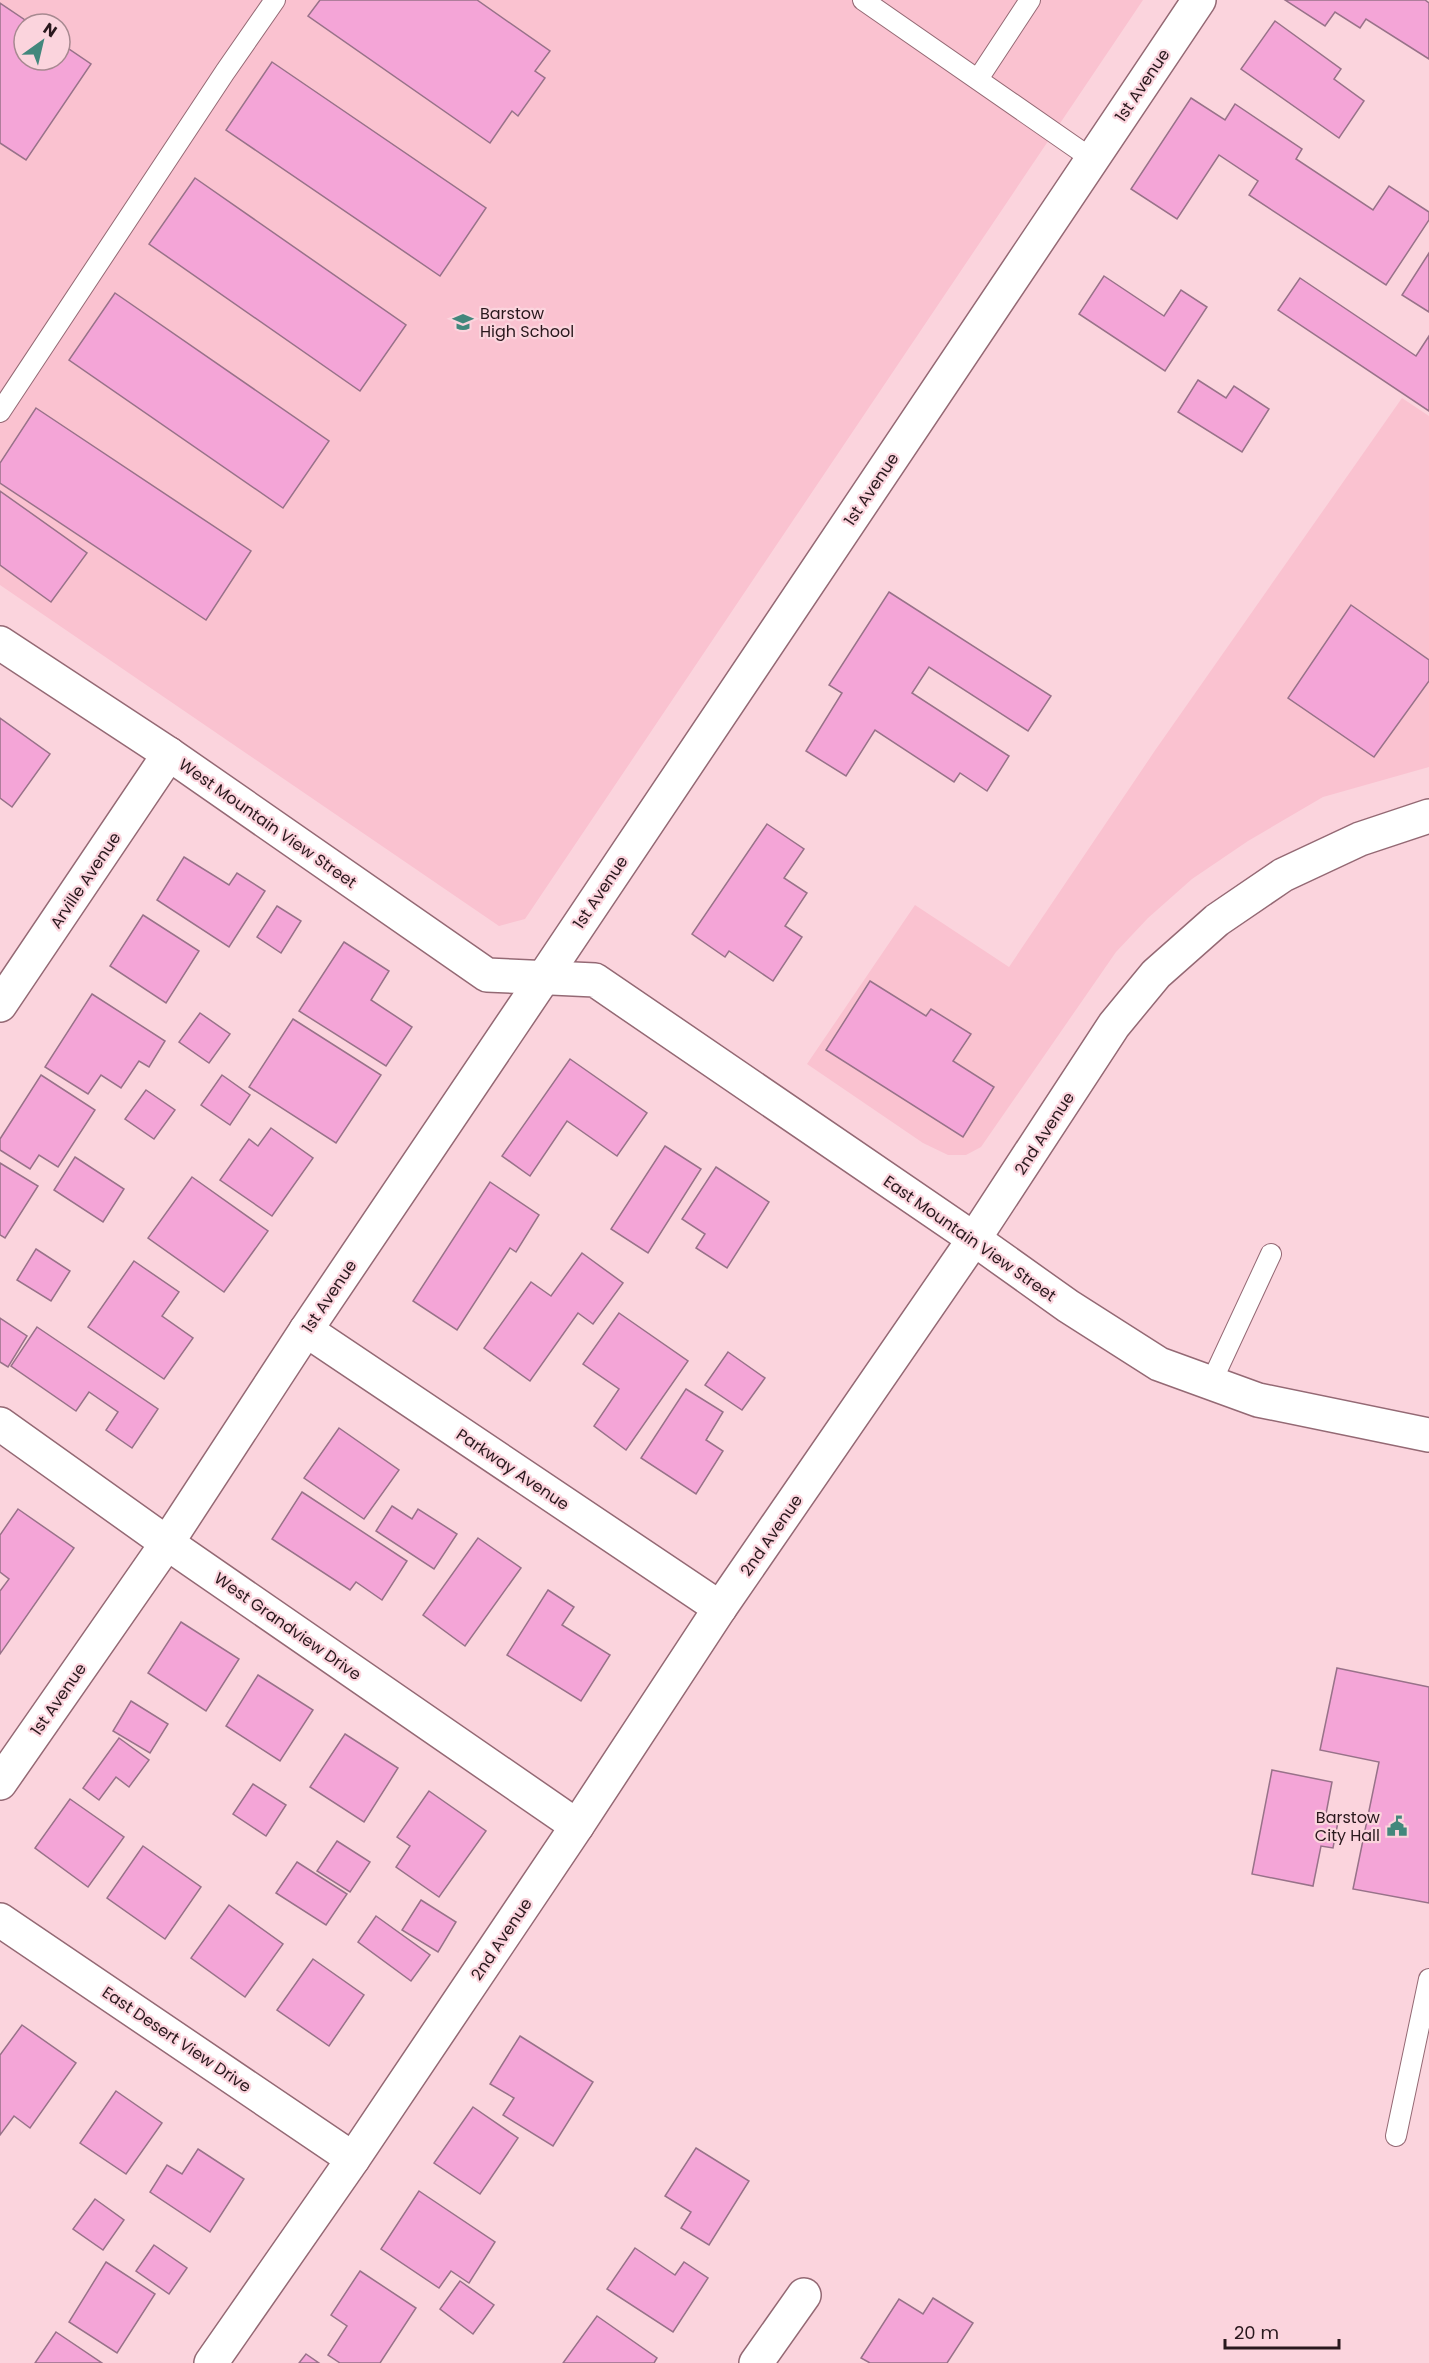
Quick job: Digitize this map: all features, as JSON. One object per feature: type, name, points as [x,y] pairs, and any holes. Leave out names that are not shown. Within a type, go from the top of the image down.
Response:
[{"type":"street","name":"1st Avenue","points":[[0,1783],[167,1542],[306,1330],[1198,0]]},
{"type":"street","name":"West Mountain View Street","points":[[0,643],[169,754],[488,975],[544,977]]},
{"type":"street","name":"Arville Avenue","points":[[0,1005],[169,754]]},
{"type":"street","name":"2nd Avenue","points":[[211,2363],[353,2159],[577,1826],[720,1608],[974,1239],[1114,1025],[1156,974],[1216,920],[1283,875],[1360,839],[1429,816]]},
{"type":"street","name":"East Mountain View Street","points":[[544,977],[595,980],[974,1239],[1068,1306],[1159,1364],[1258,1400],[1429,1435]]},
{"type":"street","name":"Parkway Avenue","points":[[306,1330],[720,1608]]},
{"type":"street","name":"West Grandview Drive","points":[[0,1424],[577,1826]]},
{"type":"street","name":"East Desert View Drive","points":[[0,1920],[353,2159]]},
{"type":"street","points":[[756,2363],[804,2295]]},
{"type":"lane","points":[[0,412],[275,0]]},
{"type":"lane","points":[[863,0],[1092,159]]},
{"type":"lane","points":[[978,79],[1030,0]]},
{"type":"lane","points":[[1211,1383],[1271,1254]]},
{"type":"lane","points":[[1396,2136],[1429,1979]]},
{"type":"shaded area","name":"Barstow High School","points":[[0,0],[1143,0],[525,919],[499,926],[0,585]]},
{"type":"shaded area","points":[[1402,398],[1429,416],[1429,767],[1323,797],[1248,841],[1192,879],[1148,918],[1116,952],[981,1147],[966,1155],[948,1155],[923,1143],[807,1064],[915,905],[1009,967],[1156,749]]},
{"type":"building","points":[[320,0],[477,0],[550,51],[535,71],[545,78],[518,116],[512,111],[490,143],[308,16]]},
{"type":"building","points":[[1285,0],[1425,0],[1429,3],[1429,59],[1366,19],[1360,28],[1335,12],[1325,26]]},
{"type":"building","points":[[0,3],[13,12],[12,72],[72,72],[72,51],[91,64],[26,160],[0,143]]},
{"type":"building","points":[[1275,21],[1341,69],[1334,79],[1364,101],[1339,138],[1241,69]]},
{"type":"building","points":[[272,62],[486,208],[440,276],[226,130]]},
{"type":"building","points":[[1191,98],[1225,120],[1235,104],[1302,149],[1296,159],[1373,210],[1389,186],[1429,212],[1429,220],[1386,285],[1249,195],[1258,181],[1219,155],[1177,219],[1131,189]]},
{"type":"building","points":[[195,178],[406,325],[360,391],[149,244]]},
{"type":"building","points":[[1429,253],[1429,312],[1402,295]]},
{"type":"building","points":[[1104,276],[1164,316],[1181,290],[1207,307],[1165,371],[1079,314]]},
{"type":"building","points":[[1300,278],[1416,356],[1429,336],[1429,411],[1278,310]]},
{"type":"building","points":[[115,293],[329,441],[283,508],[69,360]]},
{"type":"building","points":[[1198,380],[1226,398],[1234,386],[1269,409],[1242,452],[1178,412]]},
{"type":"building","points":[[36,408],[251,551],[206,620],[0,483],[0,463]]},
{"type":"building","points":[[0,491],[87,553],[51,602],[0,565]]},
{"type":"building","points":[[889,592],[1051,696],[1028,731],[929,667],[912,693],[1009,756],[987,791],[960,773],[954,782],[875,730],[846,776],[806,751],[842,693],[829,685]]},
{"type":"building","points":[[1351,605],[1429,660],[1429,681],[1374,757],[1288,698]]},
{"type":"building","points":[[0,718],[50,754],[12,807],[0,798]]},
{"type":"building","points":[[767,824],[804,849],[784,878],[807,893],[785,926],[802,937],[773,981],[729,951],[725,957],[692,934]]},
{"type":"building","points":[[184,857],[229,885],[237,873],[265,891],[229,947],[157,900]]},
{"type":"building","points":[[277,906],[301,921],[281,953],[257,937]]},
{"type":"building","points":[[143,915],[199,951],[166,1003],[110,966]]},
{"type":"building","points":[[344,942],[389,971],[371,1000],[412,1027],[386,1066],[299,1011]]},
{"type":"building","points":[[870,981],[926,1016],[931,1009],[971,1034],[953,1061],[994,1087],[963,1137],[826,1050]]},
{"type":"building","points":[[92,994],[165,1041],[149,1067],[139,1061],[121,1088],[101,1075],[88,1094],[45,1067]]},
{"type":"building","points":[[200,1013],[230,1034],[209,1063],[179,1042]]},
{"type":"building","points":[[293,1019],[381,1075],[336,1143],[249,1087]]},
{"type":"building","points":[[570,1059],[647,1113],[617,1156],[567,1121],[530,1176],[502,1156]]},
{"type":"building","points":[[41,1075],[95,1110],[58,1167],[39,1155],[30,1169],[0,1150],[0,1139]]},
{"type":"building","points":[[222,1075],[250,1095],[230,1125],[201,1105]]},
{"type":"building","points":[[146,1090],[175,1110],[154,1139],[125,1119]]},
{"type":"building","points":[[271,1128],[313,1158],[272,1216],[220,1180],[249,1139],[258,1146]]},
{"type":"building","points":[[665,1146],[701,1169],[648,1253],[611,1229]]},
{"type":"building","points":[[75,1157],[124,1189],[103,1222],[54,1190]]},
{"type":"building","points":[[0,1163],[38,1186],[5,1238],[0,1235]]},
{"type":"building","points":[[716,1167],[769,1202],[727,1268],[696,1248],[705,1234],[682,1219]]},
{"type":"building","points":[[192,1177],[268,1231],[224,1292],[148,1238]]},
{"type":"building","points":[[490,1182],[539,1215],[516,1252],[510,1248],[457,1330],[413,1301]]},
{"type":"building","points":[[36,1249],[70,1271],[51,1301],[17,1280]]},
{"type":"building","points":[[582,1253],[623,1283],[593,1324],[578,1313],[530,1381],[484,1348],[531,1282],[551,1296]]},
{"type":"building","points":[[134,1261],[179,1292],[162,1316],[193,1338],[164,1379],[88,1327]]},
{"type":"building","points":[[619,1313],[688,1361],[626,1450],[594,1426],[619,1389],[583,1364]]},
{"type":"building","points":[[0,1318],[27,1336],[8,1367],[0,1362]]},
{"type":"building","points":[[37,1327],[158,1409],[132,1448],[106,1430],[118,1412],[89,1392],[76,1411],[11,1366]]},
{"type":"building","points":[[728,1352],[765,1378],[742,1410],[705,1385]]},
{"type":"building","points":[[686,1389],[723,1412],[706,1440],[723,1451],[696,1494],[641,1458]]},
{"type":"building","points":[[339,1428],[399,1470],[364,1519],[304,1478]]},
{"type":"building","points":[[302,1492],[407,1561],[382,1600],[356,1582],[350,1590],[272,1539]]},
{"type":"building","points":[[392,1506],[412,1519],[418,1509],[457,1534],[434,1569],[376,1531]]},
{"type":"building","points":[[18,1509],[74,1548],[0,1654],[0,1591],[9,1579],[0,1572],[0,1535]]},
{"type":"building","points":[[478,1538],[521,1568],[465,1646],[423,1615]]},
{"type":"building","points":[[548,1590],[574,1607],[562,1625],[610,1655],[581,1701],[507,1655]]},
{"type":"building","points":[[181,1622],[239,1659],[206,1711],[148,1673]]},
{"type":"building","name":"Barstow City Hall","points":[[1337,1668],[1429,1687],[1429,1903],[1353,1889],[1379,1762],[1320,1750]]},
{"type":"building","points":[[258,1675],[313,1710],[280,1761],[226,1726]]},
{"type":"building","points":[[131,1701],[168,1724],[150,1753],[113,1731]]},
{"type":"building","points":[[345,1734],[398,1768],[364,1822],[310,1787]]},
{"type":"building","points":[[119,1738],[149,1760],[129,1787],[116,1777],[99,1800],[83,1788]]},
{"type":"building","points":[[1272,1770],[1332,1782],[1325,1819],[1338,1822],[1333,1848],[1321,1846],[1313,1886],[1252,1874]]},
{"type":"building","points":[[253,1784],[286,1805],[266,1836],[233,1814]]},
{"type":"building","points":[[429,1791],[486,1831],[439,1897],[396,1867],[410,1846],[397,1837]]},
{"type":"building","points":[[70,1799],[124,1837],[88,1887],[35,1848]]},
{"type":"building","points":[[337,1841],[370,1862],[350,1892],[317,1871]]},
{"type":"building","points":[[143,1846],[201,1887],[165,1939],[107,1898]]},
{"type":"building","points":[[297,1862],[347,1894],[326,1925],[276,1893]]},
{"type":"building","points":[[421,1900],[456,1922],[438,1952],[402,1930]]},
{"type":"building","points":[[229,1905],[283,1944],[245,1997],[191,1958]]},
{"type":"building","points":[[376,1916],[430,1955],[411,1981],[358,1942]]},
{"type":"building","points":[[313,1959],[364,1995],[329,2046],[277,2010]]},
{"type":"building","points":[[22,2025],[76,2063],[30,2128],[14,2116],[0,2135],[0,2055]]},
{"type":"building","points":[[520,2036],[593,2082],[553,2146],[503,2115],[514,2098],[490,2084]]},
{"type":"building","points":[[116,2091],[162,2123],[126,2174],[80,2143]]},
{"type":"building","points":[[473,2107],[518,2138],[480,2194],[434,2163]]},
{"type":"building","points":[[696,2148],[749,2181],[709,2245],[681,2228],[691,2212],[665,2196]]},
{"type":"building","points":[[198,2149],[244,2179],[210,2232],[150,2192],[167,2165],[182,2174]]},
{"type":"building","points":[[419,2191],[495,2242],[469,2283],[451,2271],[439,2288],[381,2249]]},
{"type":"building","points":[[95,2199],[124,2220],[103,2250],[73,2229]]},
{"type":"building","points":[[154,2245],[187,2268],[169,2294],[136,2271]]},
{"type":"building","points":[[635,2248],[675,2275],[684,2262],[708,2278],[673,2332],[607,2289]]},
{"type":"building","points":[[106,2262],[155,2294],[117,2353],[69,2322]]},
{"type":"building","points":[[360,2271],[416,2308],[380,2363],[340,2363],[328,2355],[347,2326],[331,2315]]},
{"type":"building","points":[[460,2281],[494,2305],[473,2334],[440,2309]]},
{"type":"building","points":[[933,2298],[973,2323],[947,2363],[870,2363],[861,2358],[899,2299],[923,2314]]},
{"type":"building","points":[[597,2316],[657,2358],[654,2363],[563,2363]]},
{"type":"building","points":[[56,2332],[102,2363],[35,2363]]},
{"type":"building","points":[[306,2354],[319,2363],[299,2363]]},
{"type":"place","name":"Barstow High School","points":[[463,322]]},
{"type":"place","name":"Barstow City Hall","points":[[1397,1826]]}]
